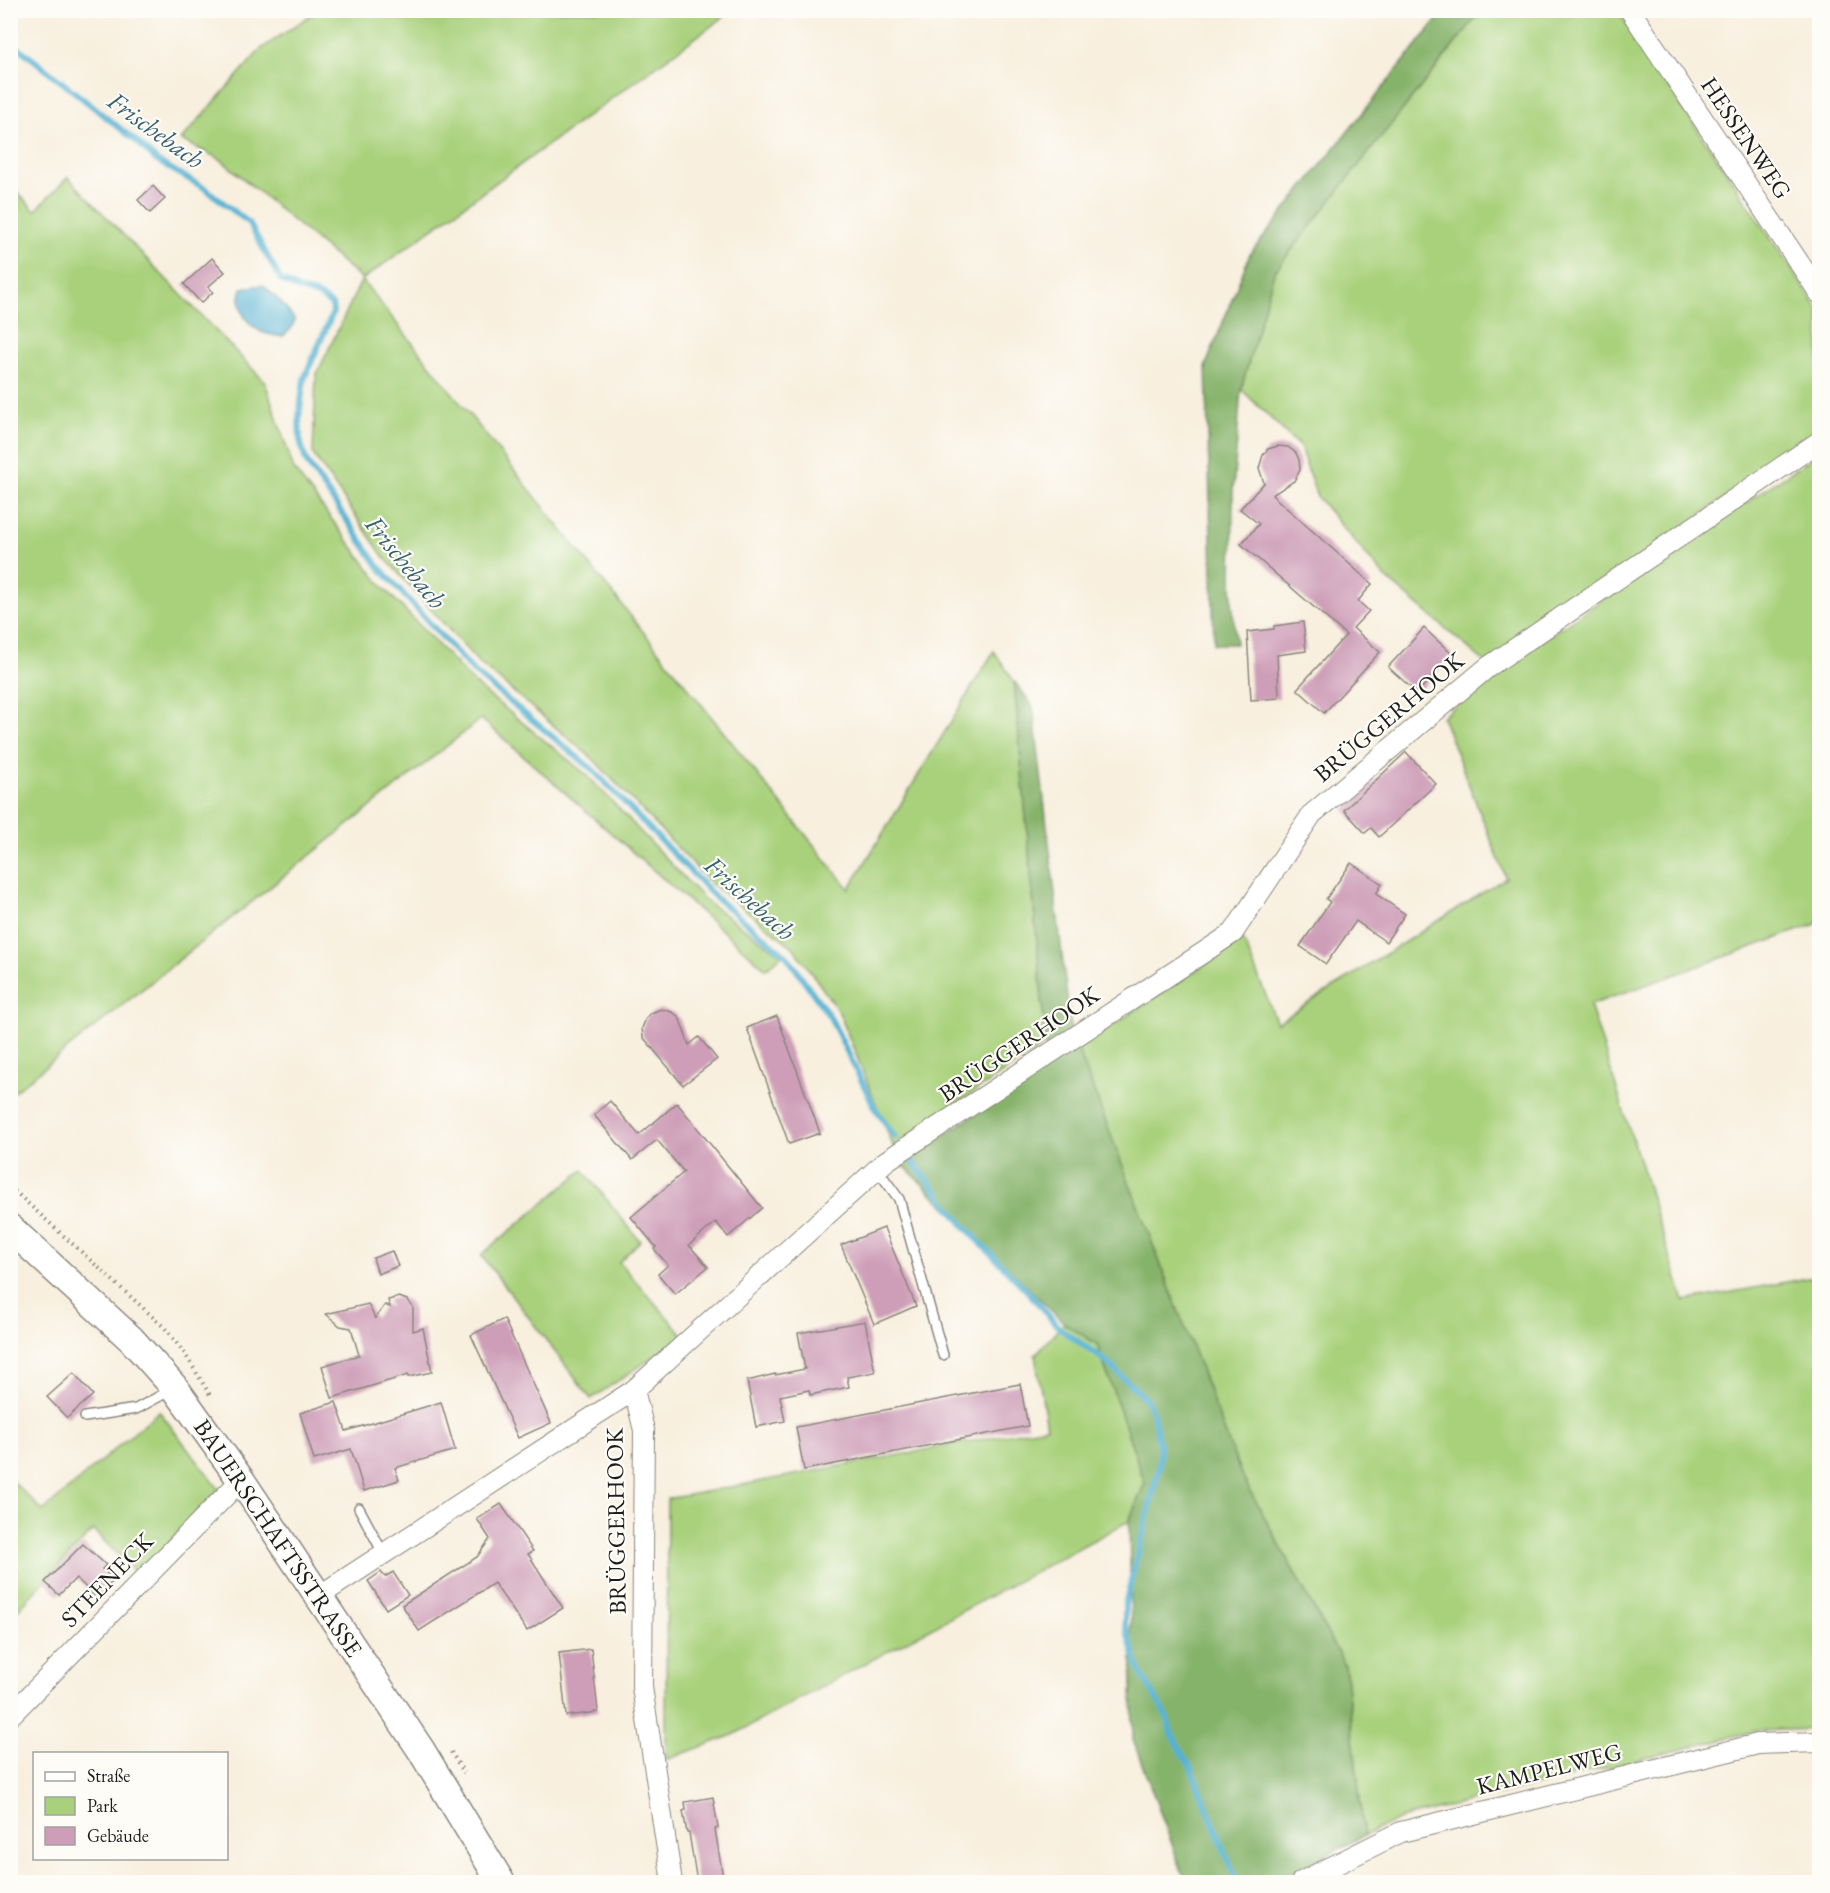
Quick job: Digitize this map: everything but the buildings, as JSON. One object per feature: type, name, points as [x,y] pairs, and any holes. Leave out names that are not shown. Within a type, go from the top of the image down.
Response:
[{"type":"street","name":"HESSENWEG","points":[[1630,10],[1820,294]]},
{"type":"street","name":"BRÜGGERHOOK","points":[[672,1882],[642,1687],[644,1430],[634,1390],[886,1161],[1233,933],[1312,814],[1488,667],[1820,441]]},
{"type":"street","name":"BAUERSCHAFTSSTRASSE","points":[[16,1236],[131,1340],[175,1388],[241,1480],[319,1596],[433,1769],[501,1882]]},
{"type":"street","points":[[319,1596],[634,1390]]},
{"type":"street","name":"STEENECK","points":[[10,1716],[241,1480]]},
{"type":"street","name":"KAMPELWEG","points":[[1301,1882],[1401,1832],[1758,1744],[1820,1742]]},
{"type":"lane","points":[[877,1169],[899,1199],[943,1355]]},
{"type":"lane","points":[[85,1417],[136,1409],[175,1388]]},
{"type":"lane","points":[[359,1508],[383,1552]]},
{"type":"green space","points":[[317,11],[732,11],[362,280],[849,889],[994,651],[1014,681],[1046,1044],[893,1146],[838,1010],[793,947],[712,884],[593,759],[478,662],[383,556],[313,454],[316,376],[362,279],[220,159],[181,140],[261,49]]},
{"type":"green space","points":[[1444,11],[1481,11],[1274,272],[1241,390],[1233,491],[1232,600],[1236,644],[1214,644],[1206,365],[1250,254]]},
{"type":"green space","points":[[1481,11],[1618,11],[1819,310],[1819,433],[1486,663],[1385,577],[1317,497],[1300,447],[1241,389],[1274,272]]},
{"type":"green space","points":[[68,177],[265,382],[294,470],[383,587],[475,684],[587,775],[707,902],[782,955],[766,969],[481,719],[11,1094],[11,185],[35,211]]},
{"type":"green space","points":[[1819,453],[1819,923],[1590,1005],[1684,1301],[1819,1276],[1819,1729],[1755,1731],[1400,1819],[1364,1836],[1345,1666],[1241,1474],[1077,1049],[1243,939],[1277,1023],[1506,878],[1442,717],[1501,668]]},
{"type":"green space","points":[[1014,681],[1033,706],[1071,1031],[1241,1474],[1345,1666],[1364,1836],[1275,1882],[1186,1882],[1133,1740],[1129,1521],[1145,1483],[1097,1344],[1064,1323],[901,1163],[1048,1066]]},
{"type":"green space","points":[[583,1170],[640,1241],[619,1262],[684,1336],[591,1399],[481,1255]]},
{"type":"green space","points":[[1064,1323],[1097,1344],[1145,1483],[1129,1521],[733,1735],[666,1760],[667,1499],[1047,1427],[1035,1355]]},
{"type":"green space","points":[[159,1411],[219,1489],[138,1575],[93,1530],[11,1617],[10,1479],[43,1511]]},
{"type":"water","points":[[263,285],[281,302],[295,320],[291,329],[282,337],[260,332],[248,322],[242,312],[240,294],[242,288]]},
{"type":"waterway","name":"Frischebach","points":[[10,41],[136,141],[157,161],[206,189],[249,223],[281,280],[318,295],[332,305],[333,312],[304,379],[299,417],[300,440],[306,461],[379,567],[475,673],[592,769],[717,899],[786,955],[830,1017],[875,1108],[895,1137]]},
{"type":"waterway","points":[[913,1162],[966,1228],[1031,1295],[1059,1328],[1103,1359],[1145,1398],[1153,1413],[1160,1451],[1159,1468],[1125,1605],[1125,1623],[1140,1672],[1165,1713],[1172,1734],[1191,1768],[1237,1882]]}]
